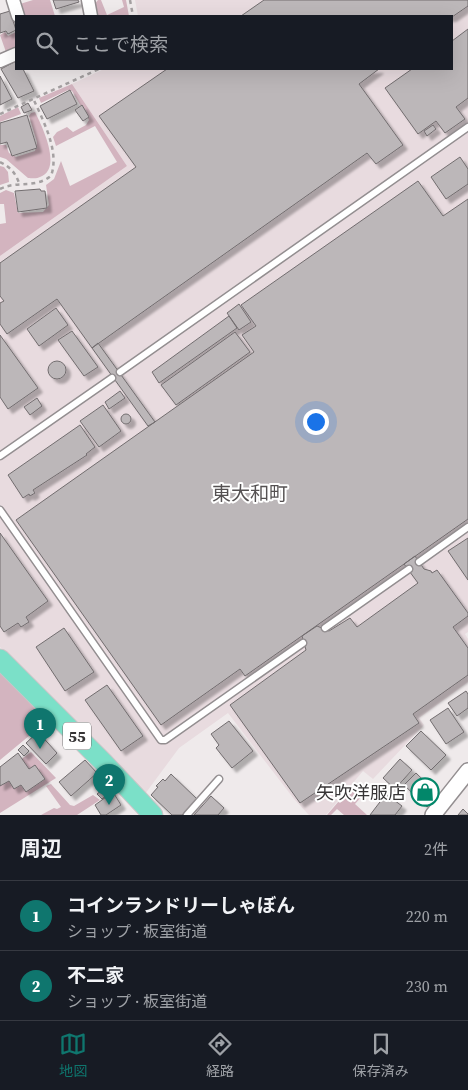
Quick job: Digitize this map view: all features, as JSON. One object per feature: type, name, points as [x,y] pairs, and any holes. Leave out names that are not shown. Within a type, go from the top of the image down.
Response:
[{"type":"main road","name":"55","points":[[0,659],[153,815]]},
{"type":"street","points":[[13,0],[18,15]]},
{"type":"street","points":[[88,0],[91,15]]},
{"type":"street","points":[[0,62],[15,54]]},
{"type":"street","points":[[433,815],[468,771]]},
{"type":"lane","points":[[120,372],[468,127]]},
{"type":"lane","points":[[0,456],[112,378]]},
{"type":"lane","points":[[0,510],[161,740],[165,740],[304,643]]},
{"type":"lane","points":[[419,562],[468,527]]},
{"type":"lane","points":[[325,628],[409,569]]},
{"type":"lane","points":[[187,815],[219,780]]},
{"type":"path","points":[[130,0],[133,15]]},
{"type":"path","points":[[0,114],[97,70]]},
{"type":"path","points":[[0,189],[19,183],[36,184],[51,176],[54,169],[51,144],[46,127],[33,98]]},
{"type":"path","points":[[0,162],[12,169],[19,183]]},
{"type":"shaded area","points":[[33,0],[50,0],[55,15],[24,15],[20,4]]},
{"type":"shaded area","points":[[98,0],[101,0],[107,15],[96,15],[93,6]]},
{"type":"shaded area","points":[[122,0],[126,0],[129,15],[107,15],[124,7]]},
{"type":"shaded area","points":[[135,0],[468,0],[468,632],[465,634],[468,639],[468,682],[419,718],[424,725],[373,779],[363,771],[326,815],[309,815],[294,799],[228,713],[179,748],[145,794],[0,647],[0,256],[127,166],[72,84],[102,70],[453,70],[453,15],[138,15]]},
{"type":"shaded area","points":[[5,32],[8,36],[15,32],[15,48],[6,52],[0,35]]},
{"type":"shaded area","points":[[72,84],[127,166],[0,256],[0,224],[6,223],[4,204],[0,204],[0,193],[6,190],[14,193],[18,213],[43,212],[49,205],[46,185],[54,179],[61,161],[70,186],[117,162],[95,126],[56,146],[53,137],[57,132],[67,127],[73,132],[86,125],[89,120],[72,91],[68,90],[41,103],[39,98]]},
{"type":"shaded area","points":[[18,107],[21,114],[0,122],[0,116]]},
{"type":"shaded area","points":[[35,112],[49,147],[50,165],[47,172],[40,177],[28,178],[6,159],[0,157],[0,145],[6,145],[9,153],[16,157],[35,151],[37,142],[29,116]]},
{"type":"shaded area","points":[[0,166],[4,167],[8,172],[9,182],[0,185]]},
{"type":"shaded area","points":[[0,672],[47,721],[0,760]]},
{"type":"shaded area","points":[[31,752],[56,778],[0,813],[0,775]]},
{"type":"shaded area","points":[[51,784],[70,805],[74,806],[93,795],[100,800],[77,815],[41,815],[54,808],[61,807],[46,786]]},
{"type":"shaded area","points":[[351,787],[362,796],[355,804],[367,815],[344,815],[337,809],[331,815],[327,815]]},
{"type":"building","points":[[53,0],[78,0],[79,2],[56,9]]},
{"type":"building","points":[[264,0],[468,0],[468,6],[453,16],[242,15]]},
{"type":"building","points":[[10,11],[15,30],[8,34],[6,31],[0,33],[0,14]]},
{"type":"building","points":[[468,29],[468,98],[456,107],[465,119],[445,133],[436,121],[418,134],[385,88],[411,70],[453,70],[453,40]]},
{"type":"building","points":[[15,62],[15,70],[24,70],[34,91],[18,98],[1,69]]},
{"type":"building","points":[[166,70],[378,70],[359,84],[403,145],[376,164],[367,153],[92,348],[57,299],[7,334],[0,324],[0,303],[4,301],[0,296],[0,263],[136,167],[99,116]]},
{"type":"building","points":[[0,76],[12,99],[0,105]]},
{"type":"building","points":[[70,90],[77,104],[47,119],[40,106]]},
{"type":"building","points":[[28,103],[32,110],[24,113],[21,107]]},
{"type":"building","points":[[82,105],[89,117],[83,121],[75,110]]},
{"type":"building","points":[[27,115],[37,148],[12,156],[7,142],[0,144],[0,123]]},
{"type":"building","points":[[433,125],[436,129],[427,136],[424,131]]},
{"type":"building","points":[[460,157],[468,169],[468,184],[446,199],[431,177]]},
{"type":"building","points":[[418,181],[443,216],[468,199],[468,519],[245,676],[240,669],[161,725],[16,520],[254,352],[242,335],[256,326],[241,305]]},
{"type":"building","points":[[40,189],[45,191],[47,208],[18,212],[15,191]]},
{"type":"building","points":[[239,304],[251,322],[239,330],[227,313]]},
{"type":"building","points":[[56,308],[68,325],[39,346],[27,329]]},
{"type":"building","points":[[229,316],[237,328],[159,383],[152,372]]},
{"type":"building","points":[[72,331],[98,367],[84,376],[58,340]]},
{"type":"building","points":[[235,332],[250,352],[176,405],[161,385]]},
{"type":"building","points":[[0,335],[38,388],[8,409],[0,397]]},
{"type":"building","points":[[98,343],[155,422],[148,426],[92,348]]},
{"type":"building","points":[[57,361],[65,366],[66,370],[61,378],[57,379],[49,374],[48,370],[53,362]]},
{"type":"building","points":[[120,391],[125,398],[109,409],[105,402]]},
{"type":"building","points":[[37,398],[42,406],[30,415],[24,407]]},
{"type":"building","points":[[103,405],[121,431],[99,447],[80,421]]},
{"type":"building","points":[[124,414],[128,414],[131,419],[130,423],[124,424],[121,421],[121,417]]},
{"type":"building","points":[[80,425],[95,447],[87,455],[33,490],[35,493],[23,498],[8,475]]},
{"type":"building","points":[[0,533],[48,601],[26,617],[29,622],[21,627],[18,623],[4,632],[0,626]]},
{"type":"building","points":[[468,538],[468,580],[448,551]]},
{"type":"building","points":[[415,556],[424,569],[432,573],[437,570],[468,613],[468,616],[453,627],[468,648],[468,675],[413,714],[419,723],[300,803],[230,705],[306,650],[302,636],[317,626],[329,631],[350,618],[357,627],[418,583],[404,564]]},
{"type":"building","points":[[64,628],[94,672],[65,691],[36,647]]},
{"type":"building","points":[[107,685],[143,736],[121,751],[85,700]]},
{"type":"building","points":[[466,691],[468,694],[468,708],[457,716],[448,703]]},
{"type":"building","points":[[448,708],[464,732],[446,744],[430,720]]},
{"type":"building","points":[[229,721],[253,751],[232,768],[216,748],[219,745],[211,734]]},
{"type":"building","points":[[421,731],[446,755],[431,770],[406,746]]},
{"type":"building","points":[[38,732],[57,753],[46,764],[26,743]]},
{"type":"building","points":[[23,745],[29,751],[24,756],[18,750]]},
{"type":"building","points":[[18,753],[29,769],[35,765],[45,779],[26,792],[21,785],[14,789],[9,781],[0,786],[0,767]]},
{"type":"building","points":[[400,759],[412,770],[395,789],[383,778]]},
{"type":"building","points":[[85,760],[97,773],[71,796],[59,782]]},
{"type":"building","points":[[416,773],[439,795],[427,807],[404,785]]},
{"type":"building","points":[[171,774],[197,799],[182,815],[172,815],[151,795],[158,787],[156,786],[163,779],[165,781]]},
{"type":"building","points":[[107,786],[112,791],[102,799],[97,794]]},
{"type":"building","points":[[113,792],[121,805],[106,815],[101,815],[95,805]]},
{"type":"building","points":[[386,794],[402,806],[395,815],[370,815]]},
{"type":"building","points":[[211,796],[224,808],[218,815],[194,815]]},
{"type":"building","points":[[463,809],[468,815],[458,815]]},
{"type":"place","name":"コインランドリーしゃぼん","points":[[40,749]]},
{"type":"place","name":"矢吹洋服店","points":[[425,792]]},
{"type":"place","name":"不二家","points":[[109,805]]},
{"type":"district","name":"東大和町","points":[[250,493]]}]
